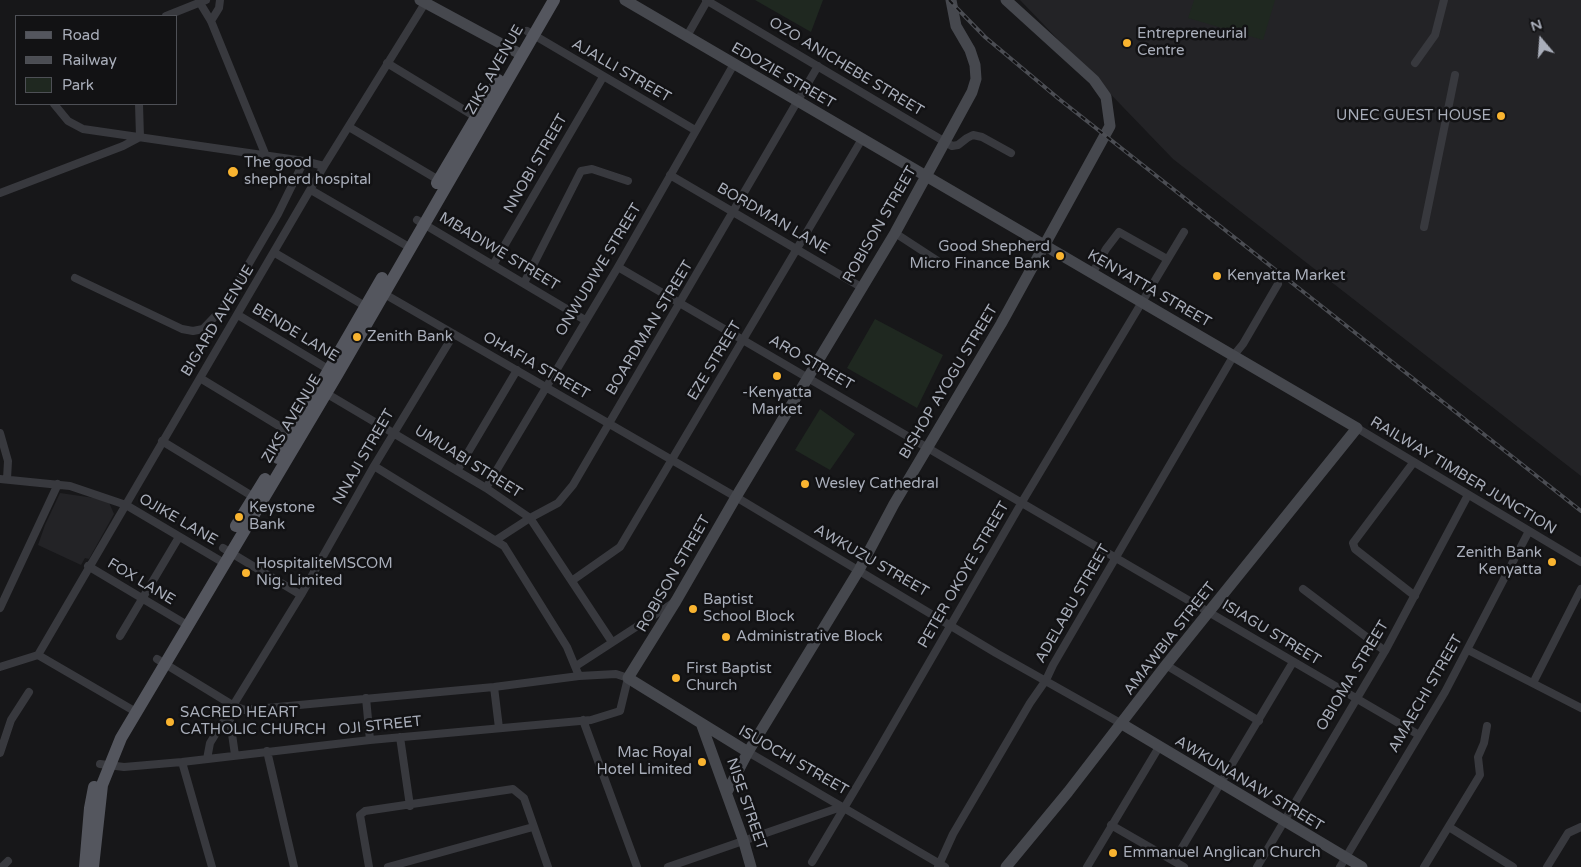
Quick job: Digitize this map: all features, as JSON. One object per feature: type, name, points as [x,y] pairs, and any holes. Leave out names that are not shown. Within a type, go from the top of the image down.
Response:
[{"type":"main road","name":"ZIKS AVENUE","points":[[84,867],[90,808],[104,764],[132,711],[223,555],[296,436],[480,120],[530,33],[545,0]]},
{"type":"main road","name":"ZIKS AVENUE","points":[[530,33],[554,0]]},
{"type":"main road","name":"EDOZIE STREET","points":[[625,0],[926,176]]},
{"type":"main road","name":"ROBISON STREET","points":[[628,678],[676,601],[736,497],[895,233],[972,92],[976,79],[972,56],[956,26],[952,0]]},
{"type":"main road","name":"BISHOP AYOGU STREET","points":[[727,792],[748,752],[858,570],[894,504],[1045,247],[1110,126],[1106,97],[1094,80],[1006,0]]},
{"type":"main road","points":[[424,1],[518,54]]},
{"type":"main road","name":"KENYATTA STREET","points":[[926,176],[1357,428]]},
{"type":"main road","name":"ZIKS AVENUE","points":[[333,372],[365,306],[379,291]]},
{"type":"main road","name":"AMAWBIA STREET","points":[[1006,867],[1357,428]]},
{"type":"main road","name":"ISUOCHI STREET","points":[[628,678],[748,752]]},
{"type":"main road","name":"NISE STREET","points":[[701,723],[744,839],[751,867]]},
{"type":"main road","name":"AWKUNANAW STREET","points":[[1122,724],[1283,822],[1343,862],[1362,867]]},
{"type":"main road","name":"ZIKS AVENUE","points":[[93,867],[104,764]]},
{"type":"street","points":[[211,20],[219,8],[220,0]]},
{"type":"street","points":[[687,36],[707,0]]},
{"type":"street","name":"OZO ANICHEBE STREET","points":[[707,0],[946,142]]},
{"type":"street","points":[[1415,63],[1435,35],[1444,0]]},
{"type":"street","points":[[168,15],[203,1],[266,156]]},
{"type":"street","name":"BIGARD AVENUE","points":[[38,655],[88,566],[275,253],[324,166],[424,1]]},
{"type":"street","name":"AJALLI STREET","points":[[530,33],[695,130]]},
{"type":"street","points":[[387,63],[480,120]]},
{"type":"street","name":"ONWUDIWE STREET","points":[[486,488],[618,266],[734,64]]},
{"type":"street","name":"BOARDMAN STREET","points":[[496,540],[553,506],[574,485],[818,66]]},
{"type":"street","points":[[1424,227],[1455,75]]},
{"type":"street","name":"NNOBI STREET","points":[[493,265],[603,77]]},
{"type":"street","points":[[55,105],[68,121],[83,129],[304,161],[324,166]]},
{"type":"street","points":[[139,105],[140,137]]},
{"type":"street","points":[[349,127],[443,182]]},
{"type":"street","points":[[946,142],[955,146],[969,136],[977,136],[1011,154]]},
{"type":"street","points":[[0,193],[123,146],[140,137]]},
{"type":"street","name":"EZE STREET","points":[[573,580],[620,547],[862,139]]},
{"type":"street","points":[[75,278],[182,329],[193,331],[203,329],[223,308],[278,214],[304,161]]},
{"type":"street","points":[[524,283],[581,171],[592,169],[628,182]]},
{"type":"street","name":"BORDMAN LANE","points":[[670,175],[861,287]]},
{"type":"street","points":[[311,190],[406,246]]},
{"type":"street","name":"MBADIWE STREET","points":[[420,222],[585,320]]},
{"type":"street","points":[[1092,274],[1106,249],[1119,232],[1167,259]]},
{"type":"street","name":"PETER OKOYE STREET","points":[[812,862],[1022,502],[1184,232]]},
{"type":"street","points":[[895,233],[941,263]]},
{"type":"street","points":[[275,253],[365,306]]},
{"type":"street","name":"ARO STREET","points":[[618,266],[679,304],[928,448]]},
{"type":"street","name":"ADELABU STREET","points":[[940,866],[962,820],[1030,702],[1046,680],[1053,664],[1234,355],[1243,344],[1278,284]]},
{"type":"street","name":"OHAFIA STREET","points":[[379,291],[736,497]]},
{"type":"street","name":"BENDE LANE","points":[[238,315],[333,372]]},
{"type":"street","name":"NNAJI STREET","points":[[207,759],[210,743],[301,595],[374,466],[454,334]]},
{"type":"street","points":[[458,471],[517,370]]},
{"type":"street","points":[[200,378],[296,436]]},
{"type":"street","name":"UMUABI STREET","points":[[322,390],[486,488],[530,518],[573,580],[612,642]]},
{"type":"street","name":"RAILWAY TIMBER JUNCTION","points":[[1357,428],[1412,463],[1581,562]]},
{"type":"street","points":[[0,433],[8,461],[4,479]]},
{"type":"street","points":[[162,441],[257,499]]},
{"type":"street","name":"ISIAGU STREET","points":[[928,448],[1419,736]]},
{"type":"street","points":[[1412,463],[1353,543],[1355,549],[1415,596]]},
{"type":"street","points":[[374,466],[496,540],[508,550],[576,666],[579,676]]},
{"type":"street","name":"OJIKE LANE","points":[[4,479],[58,484],[84,489],[126,505],[179,537],[223,555]]},
{"type":"street","points":[[0,608],[58,484]]},
{"type":"street","name":"OBIOMA STREET","points":[[1257,867],[1385,651],[1468,495]]},
{"type":"street","name":"AWKUZU STREET","points":[[736,497],[1122,724]]},
{"type":"street","name":"AMAECHI STREET","points":[[1343,862],[1468,650],[1529,531]]},
{"type":"street","points":[[120,636],[179,537]]},
{"type":"street","points":[[223,555],[301,595]]},
{"type":"street","name":"FOX LANE","points":[[88,566],[184,623]]},
{"type":"street","points":[[1302,589],[1385,651]]},
{"type":"street","points":[[1533,684],[1581,589]]},
{"type":"street","points":[[576,666],[676,601]]},
{"type":"street","points":[[1468,650],[1581,708]]},
{"type":"street","points":[[0,667],[38,655],[132,711]]},
{"type":"street","points":[[161,661],[231,710],[494,687],[579,676],[616,674],[628,678]]},
{"type":"street","points":[[1174,861],[1293,662]]},
{"type":"street","points":[[1166,665],[1259,721]]},
{"type":"street","name":"OJI STREET","points":[[104,764],[124,767],[182,762],[370,740],[601,718],[620,711],[628,678]]},
{"type":"street","points":[[494,687],[499,728]]},
{"type":"street","points":[[0,753],[11,720],[28,692]]},
{"type":"street","points":[[366,698],[370,740]]},
{"type":"street","points":[[231,710],[235,755]]},
{"type":"street","points":[[583,720],[637,867]]},
{"type":"street","points":[[1424,867],[1480,775],[1478,756],[1484,744],[1487,726]]},
{"type":"street","points":[[400,738],[410,806]]},
{"type":"street","points":[[1087,867],[1111,825],[1160,748]]},
{"type":"street","points":[[267,752],[294,867]]},
{"type":"street","name":"ISUOCHI STREET","points":[[748,752],[940,866]]},
{"type":"street","points":[[182,762],[212,867]]},
{"type":"street","points":[[369,867],[360,815],[365,811],[410,806],[513,789],[524,798],[532,827],[548,867]]},
{"type":"street","points":[[668,867],[744,839],[843,807]]},
{"type":"street","points":[[1111,825],[1184,867]]},
{"type":"street","points":[[388,867],[532,827]]},
{"type":"street","points":[[1449,827],[1513,867]]},
{"type":"street","points":[[1548,867],[1568,833],[1581,827]]},
{"type":"shaded area","points":[[1020,0],[1581,0],[1581,476],[1173,159]]},
{"type":"shaded area","points":[[60,493],[108,500],[114,514],[89,559],[85,558],[81,565],[38,545]]},
{"type":"green space","points":[[755,0],[823,0],[811,32]]},
{"type":"green space","points":[[1194,0],[1275,0],[1263,40],[1188,18]]},
{"type":"green space","points":[[875,319],[943,355],[917,408],[847,368]]},
{"type":"green space","points":[[820,409],[855,434],[830,470],[795,450]]},
{"type":"railway","points":[[949,0],[985,37],[1059,99],[1581,511]]},
{"type":"place","name":"Entrepreneurial Centre","points":[[1127,43]]},
{"type":"place","name":"UNEC GUEST HOUSE","points":[[1501,116]]},
{"type":"place","name":"The good shepherd hospital","points":[[233,172]]},
{"type":"place","name":"Good Shepherd Micro Finance Bank","points":[[1060,256]]},
{"type":"place","name":"Kenyatta Market","points":[[1217,276]]},
{"type":"place","name":"Zenith Bank","points":[[357,337]]},
{"type":"place","name":"-Kenyatta Market","points":[[777,376]]},
{"type":"place","name":"Wesley Cathedral","points":[[805,484]]},
{"type":"place","name":"Keystone Bank","points":[[239,517]]},
{"type":"place","name":"Zenith Bank Kenyatta","points":[[1552,562]]},
{"type":"place","name":"HospitaliteMSCOM Nig. Limited","points":[[246,573]]},
{"type":"place","name":"Baptist School Block","points":[[693,609]]},
{"type":"place","name":"Administrative Block","points":[[726,637]]},
{"type":"place","name":"First Baptist Church","points":[[676,678]]},
{"type":"place","name":"SACRED HEART CATHOLIC CHURCH","points":[[170,722]]},
{"type":"place","name":"Mac Royal Hotel Limited","points":[[702,762]]},
{"type":"place","name":"Emmanuel Anglican Church","points":[[1113,853]]}]
